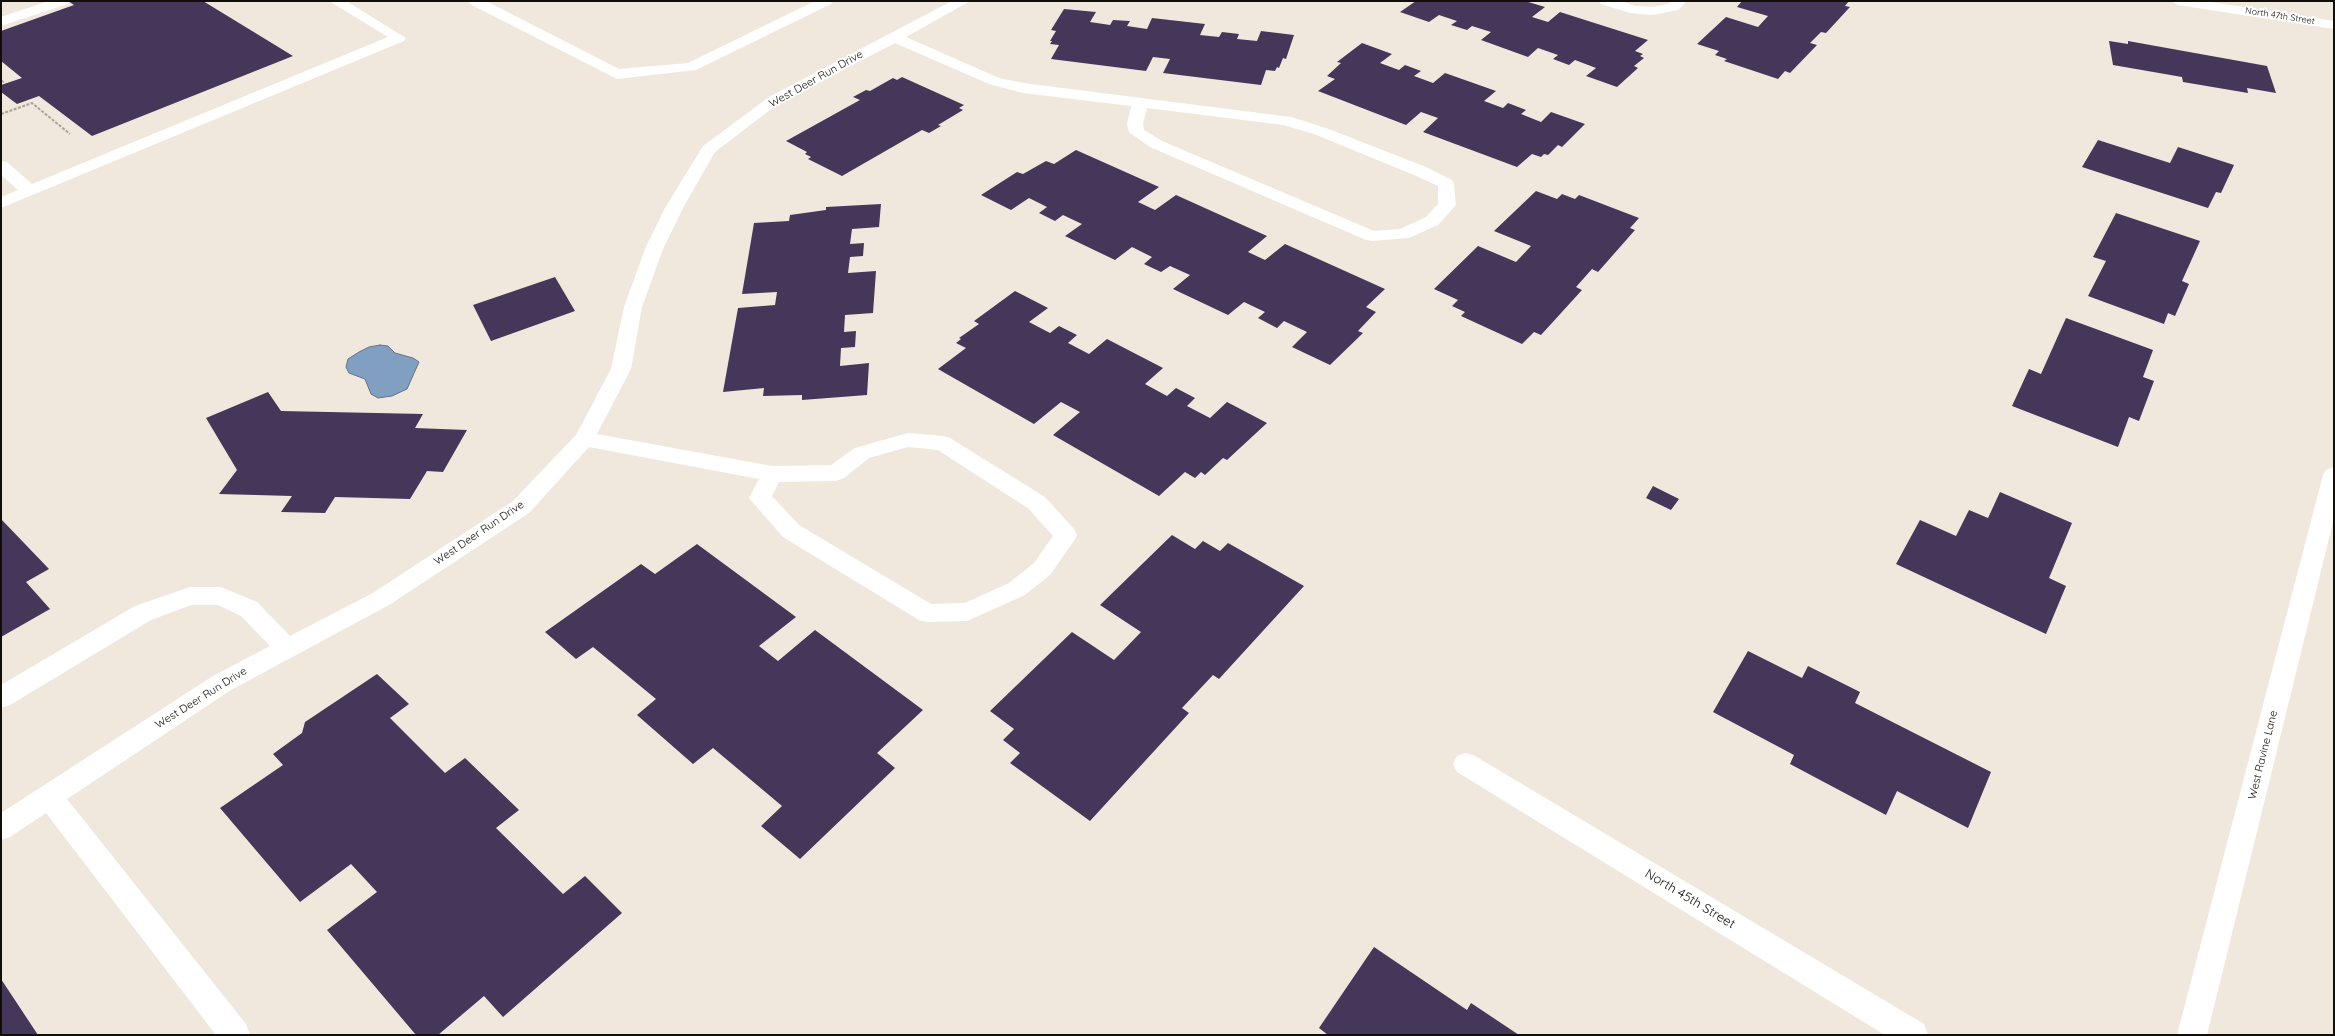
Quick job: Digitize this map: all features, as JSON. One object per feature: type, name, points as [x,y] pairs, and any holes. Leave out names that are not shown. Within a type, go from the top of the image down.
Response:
[{"type":"street","points":[[1,22],[63,1]]},
{"type":"street","points":[[1,203],[399,38],[336,1]]},
{"type":"street","points":[[475,1],[617,74],[691,67],[826,1]]},
{"type":"street","name":"West Deer Run Drive","points":[[1,828],[222,683],[381,599],[521,507],[584,439],[621,369],[632,307],[654,249],[674,208],[709,149],[774,100],[963,1]]},
{"type":"street","points":[[1606,1],[1635,10],[1652,11],[1673,7],[1680,1]]},
{"type":"street","name":"North 47th Street","points":[[2178,1],[2334,25]]},
{"type":"street","points":[[894,38],[994,81],[1023,88],[1140,102],[1285,120],[1320,131],[1420,171],[1446,184],[1447,205],[1432,221],[1403,234],[1372,236],[1156,144],[1137,132],[1135,124],[1140,102]]},
{"type":"street","points":[[1,166],[30,191]]},
{"type":"street","points":[[584,439],[772,474],[836,473],[862,453],[908,440],[943,443],[1037,503],[1066,535],[1042,569],[1017,589],[967,612],[927,613],[791,531],[760,498],[772,474]]},
{"type":"street","name":"West Ravine Lane","points":[[2192,1035],[2334,475]]},
{"type":"street","points":[[1,698],[143,613],[190,596],[221,596],[249,609],[286,649]]},
{"type":"street","name":"North 45th Street","points":[[1466,764],[1913,1035]]},
{"type":"street","points":[[49,797],[235,1035]]},
{"type":"path","points":[[1,114],[32,102],[103,161]]},
{"type":"water","points":[[380,345],[388,346],[395,353],[413,358],[419,362],[407,389],[392,396],[378,398],[371,394],[365,379],[349,373],[346,367],[348,359],[369,347]]},
{"type":"building","points":[[68,1],[203,1],[293,56],[92,136],[39,96],[17,104],[1,92],[1,85],[22,78],[1,61],[1,31],[74,5]]},
{"type":"building","points":[[1416,1],[1525,1],[1545,7],[1532,17],[1548,22],[1560,12],[1648,40],[1635,51],[1643,54],[1640,56],[1644,58],[1634,66],[1638,68],[1617,87],[1586,76],[1596,68],[1575,60],[1569,65],[1553,59],[1558,55],[1538,48],[1528,57],[1481,40],[1491,32],[1472,26],[1467,30],[1451,25],[1457,21],[1439,15],[1429,22],[1400,12]]},
{"type":"building","points":[[1742,1],[1849,1],[1845,6],[1850,7],[1826,33],[1821,32],[1810,43],[1817,45],[1790,73],[1785,71],[1778,79],[1724,61],[1727,59],[1715,55],[1719,51],[1697,44],[1726,17],[1758,27],[1768,16],[1737,7]]},
{"type":"building","points":[[1064,9],[1096,12],[1090,22],[1110,25],[1113,20],[1130,21],[1127,26],[1147,29],[1152,18],[1205,24],[1200,35],[1219,37],[1222,32],[1239,34],[1237,39],[1257,41],[1261,31],[1294,35],[1286,59],[1283,58],[1279,68],[1277,67],[1275,71],[1266,70],[1261,85],[1163,73],[1170,59],[1153,57],[1146,71],[1051,59],[1059,45],[1050,44],[1052,41],[1050,41],[1056,31],[1051,30]]},
{"type":"building","points":[[2109,41],[2128,44],[2128,41],[2267,66],[2276,93],[2247,88],[2248,93],[2183,82],[2182,77],[2113,65]]},
{"type":"building","points":[[1362,43],[1392,54],[1380,63],[1399,70],[1405,65],[1421,71],[1414,76],[1433,83],[1445,73],[1496,91],[1484,101],[1503,108],[1508,103],[1526,110],[1521,114],[1541,122],[1551,112],[1585,124],[1562,147],[1558,145],[1548,155],[1544,154],[1541,157],[1532,154],[1517,167],[1423,132],[1438,118],[1421,112],[1406,125],[1318,91],[1335,79],[1327,76],[1341,63],[1337,62]]},
{"type":"building","points":[[902,77],[964,105],[959,108],[963,110],[938,125],[941,126],[929,133],[922,130],[842,176],[808,159],[811,157],[805,154],[807,152],[786,141],[860,100],[853,97],[866,90],[870,91],[893,78],[897,80]]},
{"type":"building","points":[[2098,140],[2170,163],[2178,147],[2234,165],[2221,193],[2216,192],[2208,208],[2082,167]]},
{"type":"building","points":[[1076,150],[1159,187],[1138,202],[1155,210],[1176,195],[1267,236],[1248,252],[1265,260],[1285,244],[1385,289],[1366,307],[1376,312],[1358,331],[1363,333],[1330,365],[1292,347],[1307,332],[1284,321],[1277,328],[1258,318],[1265,312],[1244,302],[1228,315],[1173,289],[1190,275],[1170,266],[1161,272],[1144,264],[1152,257],[1132,247],[1115,260],[1065,236],[1082,224],[1063,215],[1055,221],[1039,213],[1047,207],[1029,198],[1011,210],[981,195],[1017,172],[1023,174],[1046,161],[1054,164]]},
{"type":"building","points":[[1536,191],[1557,199],[1562,194],[1575,199],[1579,195],[1639,218],[1630,228],[1635,230],[1598,272],[1592,269],[1576,287],[1582,290],[1541,335],[1534,332],[1522,344],[1461,316],[1465,312],[1452,306],[1458,300],[1434,289],[1478,246],[1516,262],[1531,246],[1494,231]]},
{"type":"building","points":[[881,204],[879,227],[852,229],[850,244],[864,243],[863,256],[850,257],[848,273],[876,271],[873,313],[845,315],[844,332],[856,331],[855,347],[841,348],[840,366],[869,363],[867,395],[802,400],[802,395],[763,396],[764,388],[723,392],[738,308],[775,305],[777,292],[742,294],[754,223],[789,221],[790,215],[826,210],[826,207]]},
{"type":"building","points":[[2116,213],[2200,241],[2182,281],[2189,284],[2175,316],[2168,313],[2164,324],[2088,296],[2106,261],[2093,257]]},
{"type":"building","points":[[555,277],[575,311],[491,341],[473,305]]},
{"type":"building","points":[[1015,291],[1048,308],[1029,322],[1050,333],[1059,326],[1077,335],[1068,343],[1089,354],[1107,339],[1163,368],[1145,384],[1167,396],[1176,388],[1195,398],[1187,406],[1210,418],[1227,402],[1267,423],[1227,460],[1223,458],[1205,475],[1201,472],[1195,478],[1185,472],[1159,496],[1053,435],[1080,412],[1061,402],[1034,424],[938,369],[966,348],[956,343],[961,339],[959,338],[979,324],[974,321]]},
{"type":"building","points":[[2066,318],[2153,350],[2143,377],[2154,381],[2139,421],[2129,417],[2118,447],[2012,406],[2029,369],[2041,374]]},
{"type":"building","points":[[268,392],[281,411],[423,414],[415,428],[467,430],[443,472],[427,471],[410,499],[335,497],[325,513],[281,512],[292,496],[219,494],[237,470],[206,418]]},
{"type":"building","points":[[1653,486],[1679,499],[1671,510],[1646,498]]},
{"type":"building","points":[[2000,492],[2072,523],[2049,578],[2066,586],[2046,634],[1896,564],[1920,520],[1956,536],[1969,510],[1988,518]]},
{"type":"building","points":[[1,519],[49,569],[26,582],[50,609],[1,637]]},
{"type":"building","points":[[1172,535],[1195,549],[1203,541],[1220,551],[1228,543],[1304,586],[1219,679],[1213,675],[1182,708],[1189,713],[1090,821],[1010,763],[1020,753],[1003,740],[1014,729],[990,711],[1072,632],[1114,660],[1141,632],[1100,605]]},
{"type":"building","points":[[697,544],[796,617],[759,646],[778,661],[815,630],[923,710],[877,753],[895,768],[800,859],[761,826],[782,806],[713,748],[693,764],[637,715],[656,699],[593,647],[576,659],[545,632],[641,564],[655,574]]},
{"type":"building","points":[[1748,651],[1802,678],[1808,666],[1860,692],[1855,703],[1991,772],[1968,828],[1897,791],[1886,815],[1790,764],[1794,755],[1713,712]]},
{"type":"building","points":[[377,674],[409,704],[390,718],[445,773],[465,758],[519,810],[496,828],[563,894],[585,876],[622,913],[503,1017],[484,996],[438,1035],[416,1035],[327,930],[377,892],[351,864],[300,902],[220,808],[283,765],[273,754],[302,733],[305,722]]},
{"type":"building","points":[[1374,947],[1467,1010],[1471,1003],[1519,1035],[1328,1035],[1319,1028]]},
{"type":"building","points":[[1,979],[38,1035],[1,1035]]}]
